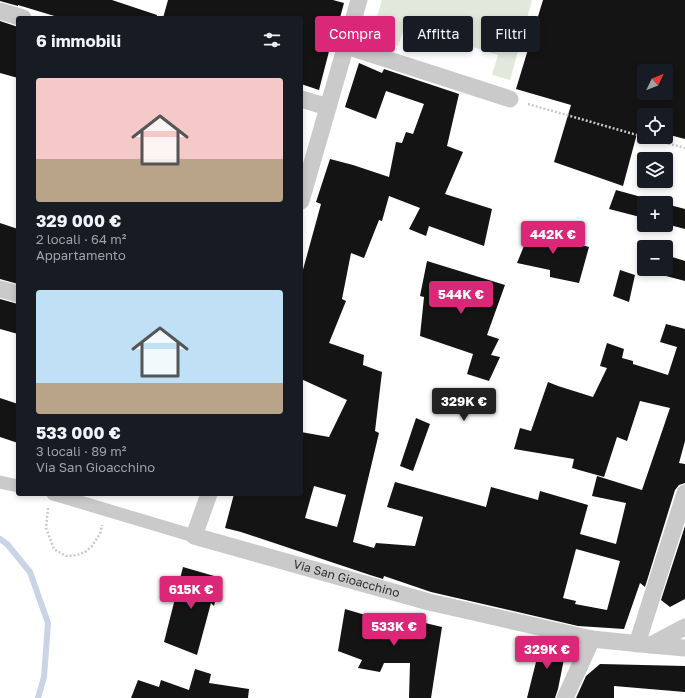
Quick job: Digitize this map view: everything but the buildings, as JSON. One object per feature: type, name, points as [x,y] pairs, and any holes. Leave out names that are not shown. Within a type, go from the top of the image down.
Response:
[{"type":"street","points":[[354,16],[359,0]]},
{"type":"street","points":[[0,11],[16,16]]},
{"type":"street","points":[[303,194],[344,52]]},
{"type":"street","points":[[365,52],[510,99]]},
{"type":"street","points":[[303,100],[328,107]]},
{"type":"street","points":[[0,289],[16,293]]},
{"type":"street","points":[[0,482],[16,486]]},
{"type":"street","points":[[644,644],[685,493]]},
{"type":"street","points":[[59,496],[194,536],[208,496]]},
{"type":"street","name":"Via San Gioacchino","points":[[194,536],[429,602],[592,639],[685,648]]},
{"type":"street","points":[[644,644],[685,627]]},
{"type":"street","points":[[565,698],[592,639]]},
{"type":"path","points":[[510,99],[637,135]]},
{"type":"path","points":[[670,144],[685,148]]},
{"type":"path","points":[[48,508],[46,528],[54,549],[66,556],[77,555],[85,552],[92,546],[100,534],[104,510]]},
{"type":"shaded area","points":[[382,0],[532,0],[528,16],[481,16],[481,50],[473,47],[473,16],[403,16],[403,32],[398,46],[395,45],[395,16],[377,16]]},
{"type":"shaded area","points":[[488,52],[518,52],[510,80],[492,75],[498,55]]},
{"type":"waterway","points":[[0,539],[7,544],[30,572],[48,623],[44,677],[38,698]]}]
